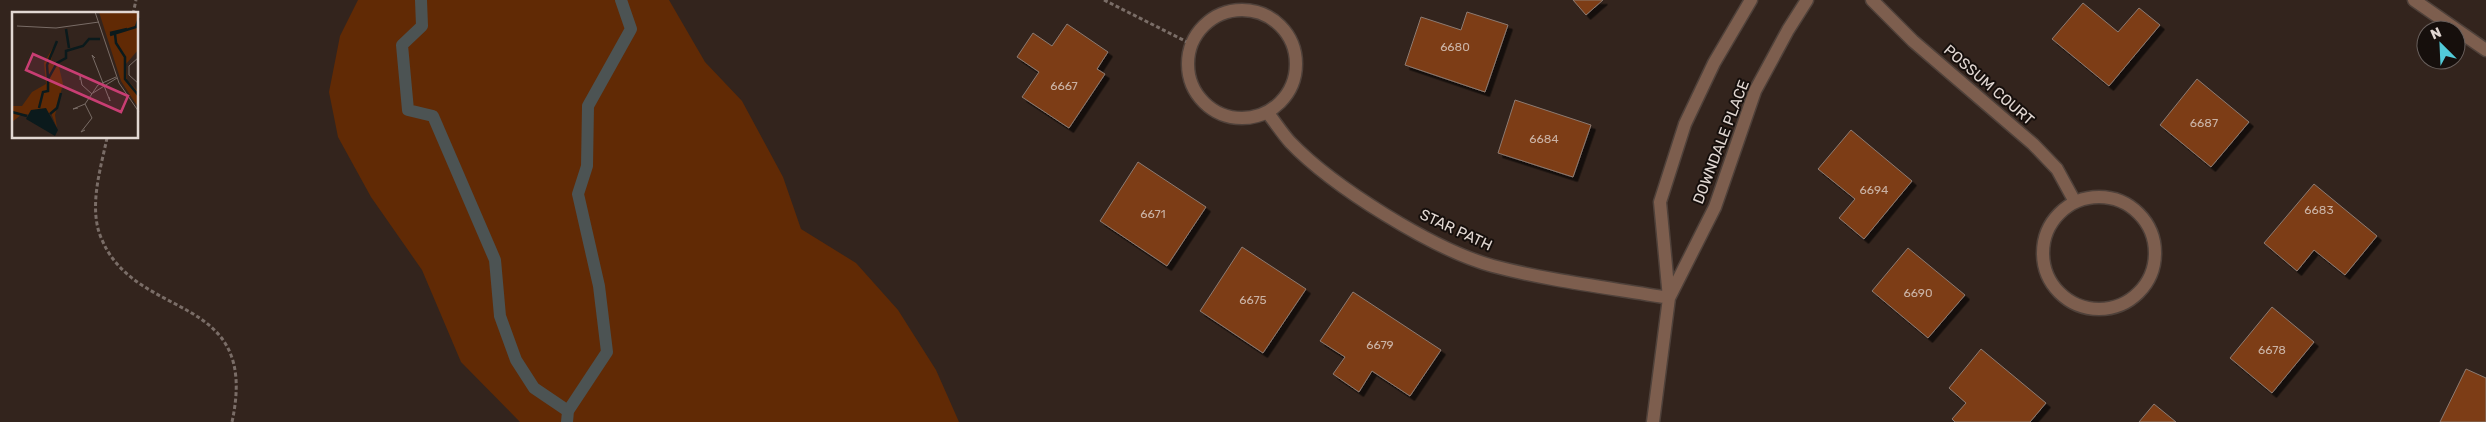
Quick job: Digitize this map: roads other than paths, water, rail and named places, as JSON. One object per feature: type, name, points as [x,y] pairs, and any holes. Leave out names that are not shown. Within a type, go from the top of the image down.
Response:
[{"type":"street","name":"DOWNDALE PLACE","points":[[1653,422],[1669,298],[1660,202],[1685,124],[1714,63],[1751,0]]},
{"type":"street","name":"DOWNDALE PLACE","points":[[1669,298],[1715,207],[1755,91],[1788,30],[1808,0]]},
{"type":"street","name":"POSSUM COURT","points":[[1872,0],[1913,41],[2033,144],[2057,169],[2075,202]]},
{"type":"street","points":[[2414,0],[2486,50]]},
{"type":"street","points":[[1247,10],[1270,17],[1287,32],[1296,54],[1295,76],[1285,98],[1267,112],[1242,118],[1216,112],[1197,94],[1188,70],[1191,44],[1205,25],[1224,12],[1247,10]]},
{"type":"street","name":"STAR PATH","points":[[1267,112],[1290,142],[1322,170],[1376,208],[1449,248],[1492,266],[1669,298]]},
{"type":"street","points":[[2100,197],[2117,200],[2137,210],[2152,230],[2156,254],[2149,281],[2132,299],[2101,310],[2078,306],[2060,295],[2048,277],[2043,252],[2046,233],[2057,216],[2075,202],[2100,197]]},
{"type":"waterway","points":[[421,0],[422,26],[402,45],[408,110],[433,116],[495,260],[500,316],[516,360],[534,388],[568,411]]},
{"type":"waterway","points":[[567,422],[568,411],[607,352],[599,286],[578,194],[587,166],[588,106],[631,29],[621,0]]}]
